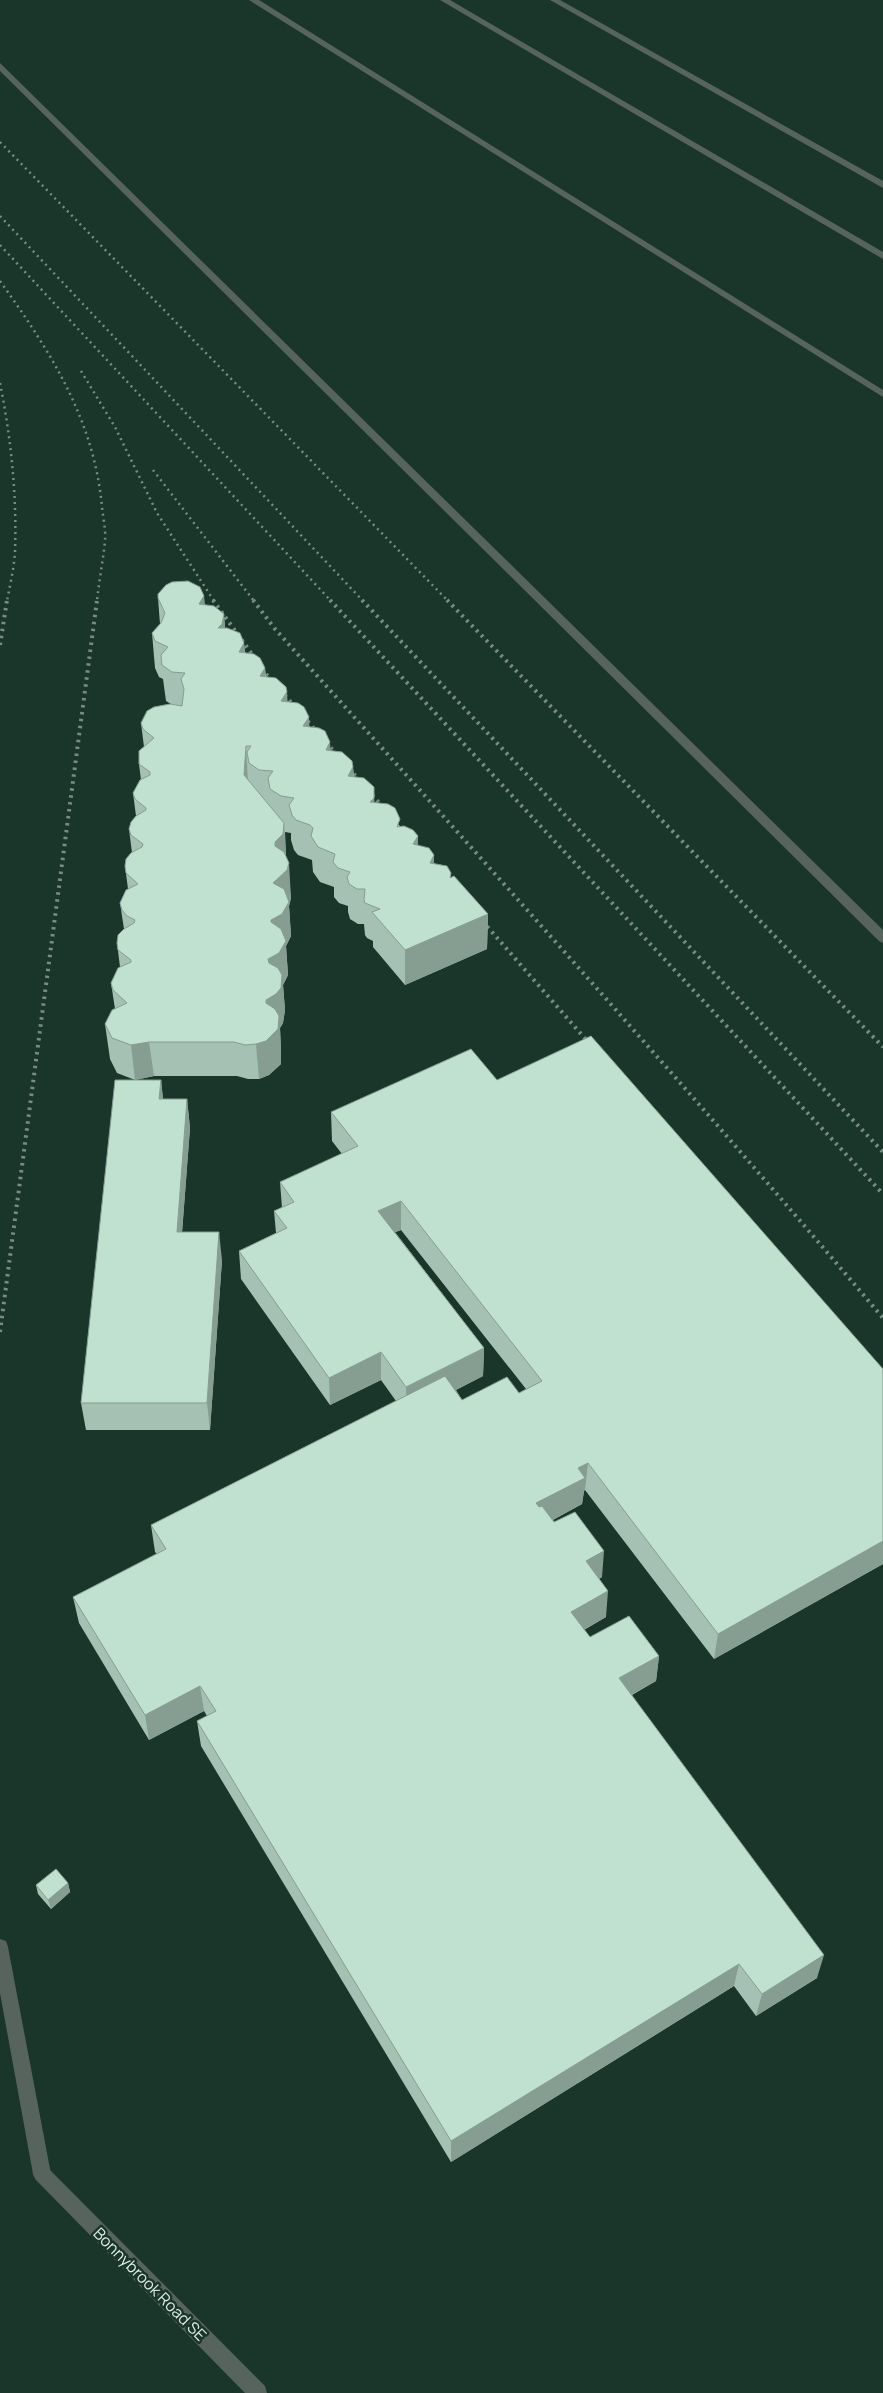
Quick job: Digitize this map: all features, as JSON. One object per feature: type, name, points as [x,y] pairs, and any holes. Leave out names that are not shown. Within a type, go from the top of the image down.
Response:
[{"type":"street","points":[[253,0],[883,394]]},
{"type":"street","points":[[444,0],[883,256]]},
{"type":"street","points":[[554,0],[883,186]]},
{"type":"street","points":[[0,66],[883,938]]},
{"type":"street","name":"Bonnybrook Road SE","points":[[0,1947],[42,2174],[258,2393]]},
{"type":"building","points":[[188,581],[200,587],[204,596],[199,604],[214,606],[224,614],[222,624],[218,628],[227,628],[240,633],[244,643],[239,652],[254,654],[260,658],[265,668],[260,676],[276,678],[286,687],[287,692],[281,701],[298,703],[304,707],[309,717],[303,726],[319,728],[325,731],[330,742],[326,750],[342,752],[352,761],[353,767],[348,776],[364,778],[374,787],[374,798],[370,802],[388,804],[395,808],[400,819],[397,827],[404,826],[413,830],[418,836],[413,844],[429,848],[434,855],[430,863],[447,866],[451,873],[450,878],[454,876],[488,914],[405,950],[372,912],[380,909],[365,903],[365,889],[357,889],[349,884],[347,877],[350,872],[338,868],[333,862],[335,854],[318,847],[311,836],[313,828],[296,820],[292,815],[289,805],[294,798],[281,796],[270,789],[268,778],[273,771],[259,770],[249,763],[247,752],[251,746],[246,746],[244,775],[284,823],[283,834],[275,842],[275,846],[284,852],[289,863],[287,870],[273,883],[284,889],[289,902],[282,914],[271,920],[281,929],[286,941],[279,953],[268,959],[269,963],[278,968],[282,975],[281,988],[276,994],[266,1000],[266,1003],[275,1009],[279,1016],[278,1029],[266,1041],[256,1044],[245,1045],[234,1042],[149,1042],[131,1045],[112,1038],[105,1024],[112,1010],[127,1003],[113,990],[111,983],[118,968],[131,962],[118,950],[117,943],[118,935],[134,923],[135,920],[127,916],[122,910],[120,903],[126,890],[138,884],[126,873],[126,859],[131,853],[142,847],[143,844],[131,835],[129,829],[131,822],[136,816],[146,810],[135,799],[133,793],[140,780],[150,775],[150,772],[139,764],[139,751],[154,738],[143,729],[141,723],[147,711],[154,707],[170,704],[182,706],[184,689],[181,679],[185,673],[172,672],[162,665],[161,655],[168,647],[155,641],[152,633],[161,623],[165,613],[158,594],[166,585],[172,582]]},
{"type":"building","points":[[591,1036],[883,1369],[883,1541],[718,1634],[588,1463],[578,1468],[585,1478],[536,1503],[539,1507],[542,1506],[554,1522],[575,1512],[604,1551],[586,1561],[608,1591],[571,1612],[590,1637],[629,1616],[659,1656],[619,1678],[824,1955],[762,1994],[739,1964],[451,2141],[197,1721],[216,1711],[200,1686],[145,1715],[73,1597],[166,1549],[151,1525],[445,1376],[462,1400],[507,1377],[519,1393],[542,1381],[401,1201],[378,1211],[484,1348],[406,1387],[381,1352],[329,1378],[239,1251],[287,1228],[274,1211],[294,1202],[280,1182],[358,1146],[331,1112],[471,1049],[497,1080]]},
{"type":"building","points":[[115,1080],[161,1080],[159,1099],[187,1099],[177,1232],[219,1232],[207,1403],[81,1403]]},
{"type":"building","points":[[56,1869],[68,1883],[48,1900],[36,1885]]},
{"type":"railway","points":[[0,142],[448,601]]},
{"type":"railway","points":[[0,216],[363,601]]},
{"type":"railway","points":[[0,245],[331,601]]},
{"type":"railway","points":[[0,281],[36,333],[67,387],[90,444],[97,475],[105,533],[97,601]]},
{"type":"railway","points":[[81,371],[115,427],[157,513],[214,601]]},
{"type":"railway","points":[[0,383],[10,446],[15,509],[14,558],[7,601]]},
{"type":"railway","points":[[153,470],[254,601]]},
{"type":"railway","points":[[0,645],[7,600]]},
{"type":"railway","points":[[0,1332],[97,600]]},
{"type":"railway","points":[[213,600],[267,675],[389,814]]},
{"type":"railway","points":[[253,600],[275,629],[658,1057],[883,1318]]},
{"type":"railway","points":[[330,600],[883,1194]]},
{"type":"railway","points":[[362,600],[883,1152]]},
{"type":"railway","points":[[447,600],[883,1047]]},
{"type":"railway","points":[[478,916],[595,1050]]}]
